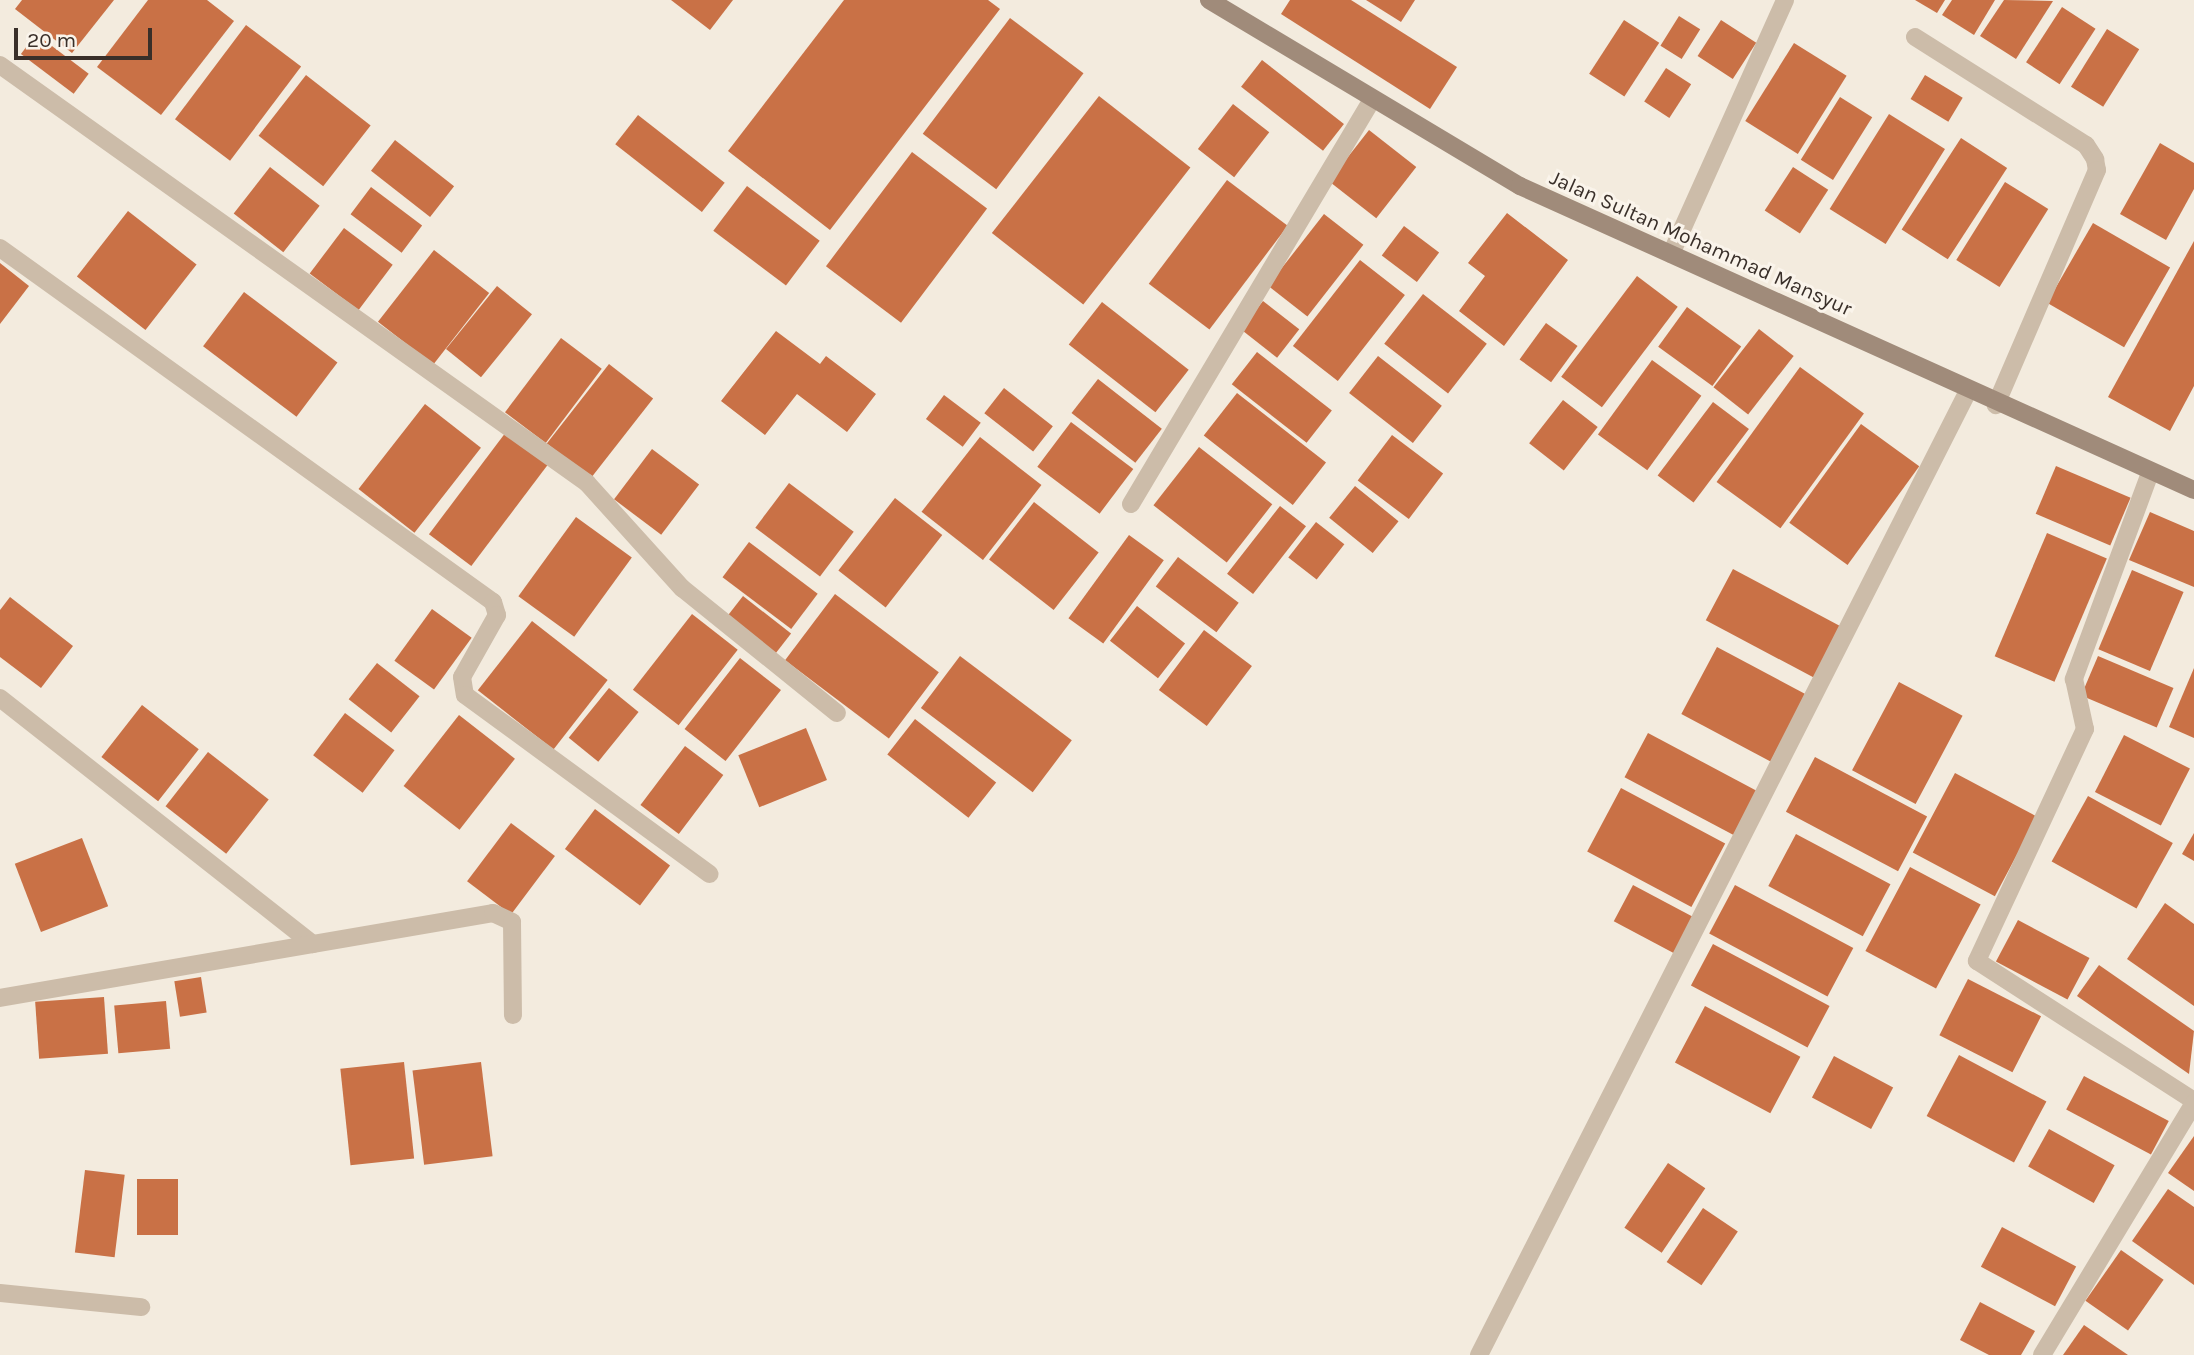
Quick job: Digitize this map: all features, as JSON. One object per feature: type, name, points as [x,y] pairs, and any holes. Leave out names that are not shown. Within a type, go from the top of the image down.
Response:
[{"type":"street","name":"Jalan Sultan Mohammad Mansyur","points":[[1209,0],[1520,186],[1969,389],[1996,405],[2194,490]]},
{"type":"street","points":[[1671,254],[1786,0]]},
{"type":"street","points":[[1915,37],[2086,145],[2095,159],[2097,170],[1996,405]]},
{"type":"street","points":[[0,65],[587,483],[682,589],[837,713]]},
{"type":"street","points":[[1131,504],[1372,99]]},
{"type":"street","points":[[0,248],[493,601],[497,615],[462,677],[465,695],[710,874]]},
{"type":"street","points":[[1479,1355],[1969,389]]},
{"type":"street","points":[[2042,1355],[2194,1102],[1977,961],[2085,729],[2074,678],[2150,473]]},
{"type":"street","points":[[0,698],[313,944]]},
{"type":"street","points":[[0,998],[502,914],[512,922],[513,1014]]},
{"type":"street","points":[[0,1293],[141,1307]]},
{"type":"building","points":[[22,0],[114,0],[72,53],[15,9]]},
{"type":"building","points":[[148,0],[207,0],[234,21],[161,115],[97,67]]},
{"type":"building","points":[[671,0],[733,0],[710,30]]},
{"type":"building","points":[[844,0],[988,0],[1000,9],[830,230],[728,151]]},
{"type":"building","points":[[1290,0],[1351,0],[1457,67],[1430,109],[1281,14]]},
{"type":"building","points":[[1366,0],[1415,0],[1401,22]]},
{"type":"building","points":[[1915,0],[1945,0],[1937,13]]},
{"type":"building","points":[[1952,0],[1995,0],[1974,35],[1942,15]]},
{"type":"building","points":[[2004,0],[2053,1],[2016,59],[1980,36]]},
{"type":"building","points":[[2062,7],[2096,29],[2060,84],[2026,62]]},
{"type":"building","points":[[1679,16],[1700,29],[1682,59],[1660,46]]},
{"type":"building","points":[[1010,18],[1083,73],[996,189],[923,134]]},
{"type":"building","points":[[1624,20],[1659,43],[1624,97],[1589,74]]},
{"type":"building","points":[[1721,20],[1756,43],[1733,79],[1698,56]]},
{"type":"building","points":[[246,25],[301,67],[230,161],[175,119]]},
{"type":"building","points":[[2107,29],[2139,49],[2103,107],[2071,87]]},
{"type":"building","points":[[36,34],[89,74],[74,94],[21,54]]},
{"type":"building","points":[[1794,43],[1847,76],[1798,154],[1745,121]]},
{"type":"building","points":[[1262,60],[1344,124],[1323,151],[1241,87]]},
{"type":"building","points":[[1666,68],[1691,84],[1669,118],[1644,102]]},
{"type":"building","points":[[306,75],[371,125],[323,186],[259,136]]},
{"type":"building","points":[[1925,75],[1963,98],[1948,122],[1911,99]]},
{"type":"building","points":[[1099,96],[1190,167],[1083,305],[992,233]]},
{"type":"building","points":[[1840,97],[1872,117],[1833,180],[1801,160]]},
{"type":"building","points":[[1233,104],[1269,132],[1234,177],[1198,149]]},
{"type":"building","points":[[1889,114],[1945,149],[1886,244],[1830,209]]},
{"type":"building","points":[[638,115],[725,183],[702,212],[615,144]]},
{"type":"building","points":[[1369,130],[1416,167],[1376,218],[1329,181]]},
{"type":"building","points":[[1961,138],[2007,168],[1948,259],[1902,229]]},
{"type":"building","points":[[395,140],[454,186],[430,217],[371,171]]},
{"type":"building","points":[[2160,143],[2194,163],[2194,189],[2166,240],[2120,214]]},
{"type":"building","points":[[912,152],[987,209],[901,323],[826,266]]},
{"type":"building","points":[[270,167],[320,206],[283,252],[234,213]]},
{"type":"building","points":[[1793,167],[1828,190],[1800,233],[1765,211]]},
{"type":"building","points":[[1227,180],[1288,226],[1209,330],[1149,284]]},
{"type":"building","points":[[2005,182],[2048,209],[1999,287],[1956,260]]},
{"type":"building","points":[[747,186],[820,241],[786,285],[713,231]]},
{"type":"building","points":[[371,187],[422,226],[402,253],[351,214]]},
{"type":"building","points":[[128,211],[197,265],[145,330],[77,276]]},
{"type":"building","points":[[1507,213],[1568,260],[1504,346],[1459,311],[1485,276],[1468,263]]},
{"type":"building","points":[[1324,214],[1363,245],[1307,316],[1268,286]]},
{"type":"building","points":[[2093,223],[2170,268],[2124,347],[2047,303]]},
{"type":"building","points":[[1404,226],[1439,252],[1417,282],[1382,256]]},
{"type":"building","points":[[344,228],[393,265],[358,310],[310,274]]},
{"type":"building","points":[[2194,241],[2194,386],[2170,431],[2108,397]]},
{"type":"building","points":[[434,250],[489,293],[433,365],[378,322]]},
{"type":"building","points":[[1360,260],[1405,295],[1338,381],[1293,346]]},
{"type":"building","points":[[0,263],[29,286],[0,324]]},
{"type":"building","points":[[1637,276],[1678,307],[1602,407],[1561,377]]},
{"type":"building","points":[[497,286],[532,314],[481,377],[446,349]]},
{"type":"building","points":[[244,292],[337,362],[297,417],[203,346]]},
{"type":"building","points":[[1423,294],[1487,344],[1448,394],[1384,344]]},
{"type":"building","points":[[1263,301],[1299,329],[1277,358],[1241,329]]},
{"type":"building","points":[[1102,302],[1189,370],[1155,412],[1069,345]]},
{"type":"building","points":[[1687,307],[1741,346],[1712,386],[1658,347]]},
{"type":"building","points":[[1546,323],[1578,346],[1551,382],[1520,359]]},
{"type":"building","points":[[1759,329],[1794,356],[1748,414],[1713,387]]},
{"type":"building","points":[[776,331],[820,364],[826,356],[876,394],[847,432],[797,394],[765,435],[721,401]]},
{"type":"building","points":[[561,338],[602,369],[546,443],[505,412]]},
{"type":"building","points":[[1257,352],[1332,410],[1307,443],[1232,384]]},
{"type":"building","points":[[1378,356],[1442,406],[1413,443],[1349,393]]},
{"type":"building","points":[[1652,360],[1701,396],[1647,470],[1598,434]]},
{"type":"building","points":[[609,364],[653,398],[591,478],[547,444]]},
{"type":"building","points":[[1800,367],[1864,413],[1780,528],[1717,482]]},
{"type":"building","points":[[1098,379],[1162,429],[1135,463],[1072,413]]},
{"type":"building","points":[[1004,388],[1053,426],[1033,451],[984,413]]},
{"type":"building","points":[[1237,393],[1326,463],[1293,505],[1204,436]]},
{"type":"building","points":[[944,395],[981,423],[963,447],[926,419]]},
{"type":"building","points":[[1563,400],[1598,427],[1564,470],[1529,443]]},
{"type":"building","points":[[1713,402],[1749,429],[1694,503],[1658,475]]},
{"type":"building","points":[[425,404],[481,448],[414,533],[359,489]]},
{"type":"building","points":[[1071,422],[1133,469],[1100,514],[1037,467]]},
{"type":"building","points":[[1861,424],[1919,466],[1848,565],[1789,523]]},
{"type":"building","points":[[506,432],[548,464],[471,566],[429,534]]},
{"type":"building","points":[[1392,435],[1443,474],[1409,519],[1358,481]]},
{"type":"building","points":[[980,437],[1041,485],[983,560],[922,512]]},
{"type":"building","points":[[1199,447],[1272,504],[1227,563],[1153,505]]},
{"type":"building","points":[[652,449],[699,485],[661,535],[614,499]]},
{"type":"building","points":[[2056,466],[2131,498],[2110,546],[2036,514]]},
{"type":"building","points":[[789,483],[854,532],[820,576],[755,528]]},
{"type":"building","points":[[1355,486],[1399,521],[1373,553],[1329,518]]},
{"type":"building","points":[[895,498],[942,535],[886,607],[838,570]]},
{"type":"building","points":[[1034,502],[1099,552],[1054,610],[989,560]]},
{"type":"building","points":[[1280,506],[1306,526],[1253,594],[1227,574]]},
{"type":"building","points":[[2150,512],[2194,531],[2194,587],[2129,560]]},
{"type":"building","points":[[576,517],[632,558],[574,637],[518,596]]},
{"type":"building","points":[[1316,522],[1344,544],[1317,580],[1288,557]]},
{"type":"building","points":[[2047,533],[2107,558],[2054,682],[1995,656]]},
{"type":"building","points":[[1129,535],[1164,560],[1103,644],[1068,618]]},
{"type":"building","points":[[749,542],[818,594],[791,629],[723,577]]},
{"type":"building","points":[[1178,557],[1239,603],[1216,632],[1156,587]]},
{"type":"building","points":[[1733,569],[1844,628],[1817,679],[1706,620]]},
{"type":"building","points":[[2132,570],[2184,592],[2150,671],[2098,649]]},
{"type":"building","points":[[835,594],[939,672],[889,739],[785,660]]},
{"type":"building","points":[[743,596],[791,634],[773,657],[725,620]]},
{"type":"building","points":[[10,597],[73,646],[41,688],[0,657],[0,610]]},
{"type":"building","points":[[1137,606],[1185,644],[1158,678],[1110,641]]},
{"type":"building","points":[[432,609],[472,638],[434,690],[394,661]]},
{"type":"building","points":[[692,614],[738,650],[679,725],[633,690]]},
{"type":"building","points":[[532,621],[608,680],[553,749],[478,690]]},
{"type":"building","points":[[1204,630],[1252,666],[1207,726],[1159,690]]},
{"type":"building","points":[[1717,647],[1806,694],[1770,762],[1681,714]]},
{"type":"building","points":[[960,656],[1072,740],[1033,792],[921,708]]},
{"type":"building","points":[[2098,656],[2173,688],[2157,728],[2081,696]]},
{"type":"building","points":[[740,658],[781,690],[726,761],[685,729]]},
{"type":"building","points":[[377,663],[420,696],[391,732],[349,699]]},
{"type":"building","points":[[2194,668],[2194,738],[2169,727]]},
{"type":"building","points":[[1899,682],[1963,716],[1916,804],[1852,770]]},
{"type":"building","points":[[609,688],[639,712],[598,762],[569,738]]},
{"type":"building","points":[[142,705],[199,749],[158,801],[101,757]]},
{"type":"building","points":[[345,713],[395,750],[363,793],[313,755]]},
{"type":"building","points":[[459,715],[515,759],[460,830],[404,786]]},
{"type":"building","points":[[915,719],[996,782],[968,818],[887,754]]},
{"type":"building","points":[[806,728],[827,780],[759,807],[738,755]]},
{"type":"building","points":[[1648,733],[1757,791],[1734,835],[1625,777]]},
{"type":"building","points":[[2124,735],[2190,769],[2161,826],[2095,792]]},
{"type":"building","points":[[685,746],[723,775],[679,834],[640,805]]},
{"type":"building","points":[[208,752],[269,799],[226,854],[166,806]]},
{"type":"building","points":[[1815,757],[1927,817],[1898,871],[1786,812]]},
{"type":"building","points":[[1955,773],[2037,817],[1995,896],[1913,852]]},
{"type":"building","points":[[1621,788],[1725,843],[1691,907],[1587,852]]},
{"type":"building","points":[[2088,796],[2173,843],[2136,909],[2052,862]]},
{"type":"building","points":[[595,809],[670,866],[640,906],[565,849]]},
{"type":"building","points":[[511,823],[555,856],[511,914],[467,881]]},
{"type":"building","points":[[2194,833],[2194,861],[2182,854]]},
{"type":"building","points":[[1796,834],[1890,884],[1863,936],[1768,886]]},
{"type":"building","points":[[82,838],[108,906],[41,932],[15,864]]},
{"type":"building","points":[[1910,867],[1981,905],[1936,988],[1865,951]]},
{"type":"building","points":[[1633,885],[1697,919],[1677,955],[1614,921]]},
{"type":"building","points":[[1735,885],[1853,948],[1827,996],[1709,934]]},
{"type":"building","points":[[2165,903],[2194,924],[2194,1006],[2127,959]]},
{"type":"building","points":[[2018,920],[2090,958],[2067,1000],[1996,961]]},
{"type":"building","points":[[1713,944],[1830,1006],[1807,1047],[1691,985]]},
{"type":"building","points":[[2099,965],[2194,1031],[2189,1074],[2077,996]]},
{"type":"building","points":[[201,977],[207,1013],[180,1017],[174,981]]},
{"type":"building","points":[[1968,979],[2041,1016],[2012,1072],[1939,1035]]},
{"type":"building","points":[[104,997],[108,1054],[39,1059],[35,1002]]},
{"type":"building","points":[[166,1001],[170,1049],[118,1053],[114,1006]]},
{"type":"building","points":[[1705,1006],[1800,1057],[1770,1113],[1675,1063]]},
{"type":"building","points":[[1959,1055],[2046,1101],[2014,1162],[1927,1116]]},
{"type":"building","points":[[1834,1056],[1893,1087],[1871,1129],[1812,1097]]},
{"type":"building","points":[[404,1062],[414,1158],[350,1165],[340,1069]]},
{"type":"building","points":[[481,1062],[493,1156],[424,1165],[413,1070]]},
{"type":"building","points":[[2084,1076],[2169,1121],[2151,1155],[2066,1110]]},
{"type":"building","points":[[2049,1129],[2115,1165],[2094,1203],[2028,1167]]},
{"type":"building","points":[[2194,1136],[2194,1191],[2168,1173]]},
{"type":"building","points":[[1668,1163],[1705,1188],[1662,1253],[1624,1228]]},
{"type":"building","points":[[85,1170],[125,1175],[115,1257],[75,1252]]},
{"type":"building","points":[[137,1179],[178,1179],[178,1235],[137,1235]]},
{"type":"building","points":[[2168,1189],[2194,1207],[2194,1285],[2132,1241]]},
{"type":"building","points":[[1703,1208],[1738,1231],[1701,1285],[1667,1262]]},
{"type":"building","points":[[2002,1227],[2076,1266],[2055,1306],[1981,1267]]},
{"type":"building","points":[[2121,1250],[2164,1280],[2128,1331],[2085,1301]]},
{"type":"building","points":[[1980,1302],[2035,1331],[2021,1355],[1989,1355],[1960,1340]]},
{"type":"building","points":[[2084,1325],[2128,1355],[2063,1355]]}]
